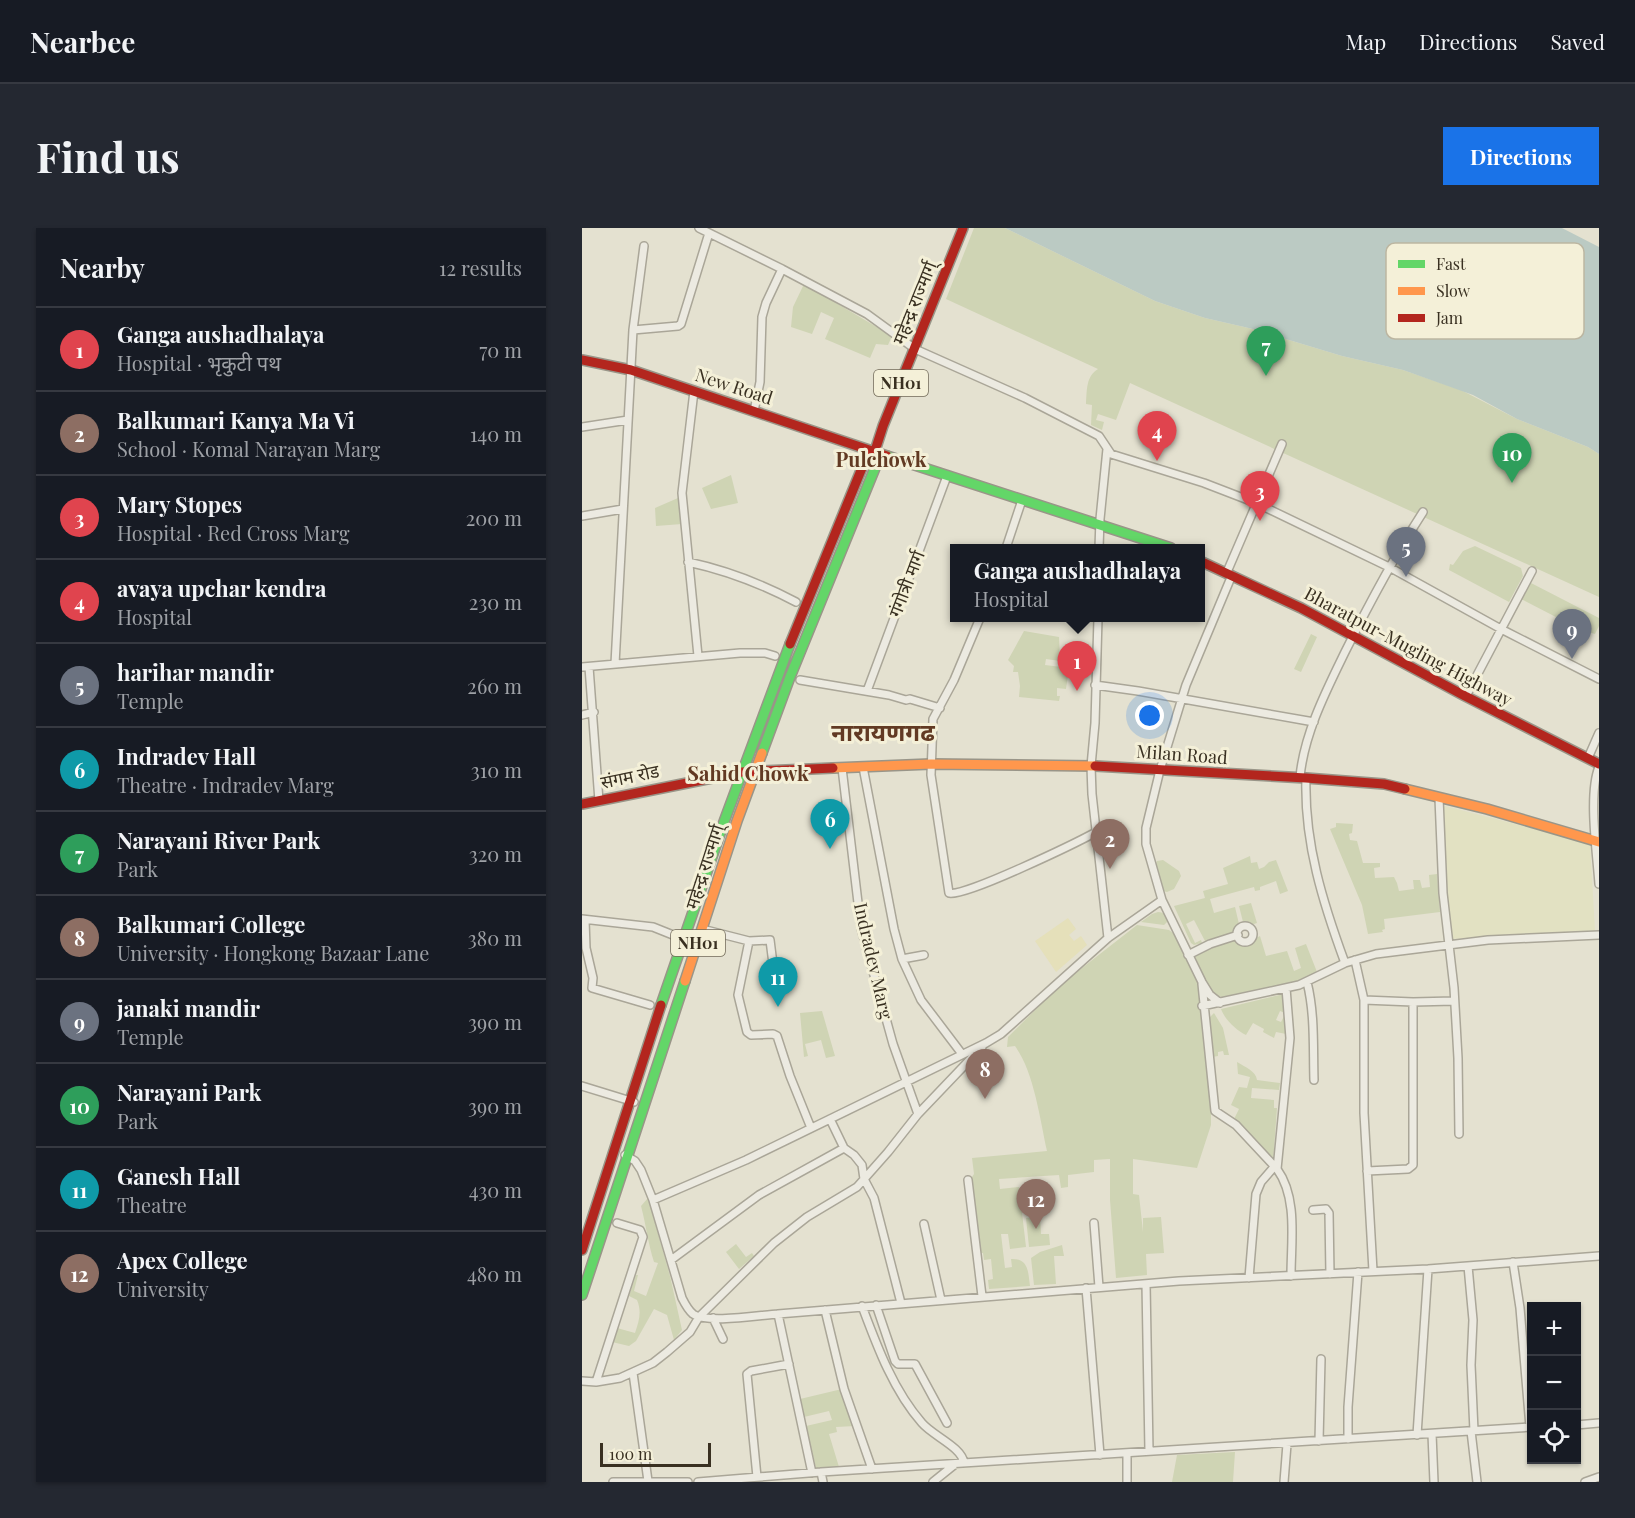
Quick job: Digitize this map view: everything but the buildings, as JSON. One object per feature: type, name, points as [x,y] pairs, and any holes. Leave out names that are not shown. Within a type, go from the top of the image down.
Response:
[{"type":"main road","name":"महेन्द्र राज्मार्ग्","points":[[582,1250],[684,938],[804,605],[864,463],[873,454],[963,228]]},
{"type":"main road","name":"New Road","points":[[582,360],[631,370],[873,454]]},
{"type":"main road","name":"महेन्द्र राज्मार्ग्","points":[[582,1295],[755,771],[875,468],[873,454]]},
{"type":"main road","points":[[873,454],[1157,544]]},
{"type":"main road","name":"Bharatpur-Mugling Highway","points":[[1205,563],[1353,636],[1588,758],[1599,766]]},
{"type":"main road","name":"Milan Road","points":[[755,771],[932,764],[1091,766],[1303,777],[1384,784],[1597,841]]},
{"type":"main road","name":"संगम रोड","points":[[582,804],[755,771]]},
{"type":"street","points":[[699,228],[867,314],[915,349],[1051,411],[1099,436],[1107,449],[1118,456],[1256,502],[1389,567],[1599,680]]},
{"type":"street","points":[[633,330],[681,324],[709,233]]},
{"type":"street","points":[[615,664],[633,330],[644,246]]},
{"type":"street","points":[[754,411],[760,382],[762,317],[782,269]]},
{"type":"street","points":[[694,391],[682,493],[698,656]]},
{"type":"street","points":[[582,426],[628,420]]},
{"type":"street","points":[[1220,1003],[1210,995],[1202,982],[1162,900],[1146,844],[1146,828],[1160,770],[1182,699],[1256,502],[1282,444]]},
{"type":"street","points":[[1099,544],[1107,449]]},
{"type":"street","name":"गंगोत्री मार्ग","points":[[867,691],[947,476]]},
{"type":"street","points":[[1008,544],[1022,500]]},
{"type":"street","points":[[582,516],[623,509]]},
{"type":"street","points":[[1345,963],[1329,920],[1306,825],[1303,777],[1307,745],[1330,683],[1353,636],[1389,567],[1423,512]]},
{"type":"street","points":[[688,562],[737,576],[796,602]]},
{"type":"street","points":[[1466,696],[1532,571]]},
{"type":"street","points":[[978,622],[933,719],[932,764],[949,893],[953,894],[996,878],[1098,831]]},
{"type":"street","points":[[1098,622],[1091,766],[1108,938]]},
{"type":"street","points":[[599,801],[594,712],[585,667],[698,656],[765,653],[775,656]]},
{"type":"street","points":[[800,680],[909,699],[940,708]]},
{"type":"street","points":[[1095,685],[1314,722]]},
{"type":"street","points":[[582,715],[594,712]]},
{"type":"street","points":[[1588,758],[1599,733]]},
{"type":"street","points":[[1599,766],[1595,800],[1599,884]]},
{"type":"street","points":[[863,767],[894,929],[902,959],[921,1000],[962,1054]]},
{"type":"street","name":"Indradev Marg","points":[[842,768],[861,928],[878,991],[918,1114]]},
{"type":"street","points":[[1439,798],[1443,893],[1450,944],[1458,1058],[1459,1134]]},
{"type":"street","points":[[653,1200],[746,1160],[986,1043],[1001,1034],[1108,938],[1162,900]]},
{"type":"street","points":[[650,1005],[592,988],[594,978],[586,948],[583,919],[653,927],[673,935]]},
{"type":"street","points":[[702,929],[749,941],[768,940],[776,988]]},
{"type":"street","points":[[1188,955],[1210,944],[1238,935]]},
{"type":"street","points":[[1203,1006],[1286,988],[1307,982],[1345,963],[1402,950],[1488,940],[1599,935]]},
{"type":"street","points":[[749,941],[738,995],[747,1032],[751,1035],[774,1034],[777,1036],[811,1128]]},
{"type":"street","points":[[902,959],[924,956]]},
{"type":"street","points":[[1355,960],[1364,1000],[1364,1113],[1373,1271]]},
{"type":"street","points":[[1202,982],[1215,1112],[1236,1125],[1276,1168],[1287,1187],[1290,1198],[1291,1276]]},
{"type":"street","points":[[1307,982],[1313,1024],[1314,1080]]},
{"type":"street","points":[[1249,1278],[1256,1194],[1261,1182],[1276,1168],[1290,1038],[1286,988]]},
{"type":"street","points":[[1364,1000],[1454,1001]]},
{"type":"street","points":[[1367,1171],[1408,1169],[1413,1165],[1413,1002]]},
{"type":"street","points":[[582,1381],[596,1382],[620,1378],[653,1362],[667,1352],[690,1332],[699,1317],[774,1243],[807,1217],[857,1187],[918,1114],[986,1043]]},
{"type":"street","points":[[582,1086],[645,1105]]},
{"type":"street","points":[[830,1119],[844,1148],[862,1165],[864,1179],[873,1198],[901,1303]]},
{"type":"street","points":[[671,1260],[759,1195],[844,1148]]},
{"type":"street","points":[[615,1150],[628,1156],[641,1170],[653,1200],[687,1307],[699,1317],[778,1314],[1099,1287],[1428,1269],[1599,1256]]},
{"type":"street","points":[[968,1180],[982,1296]]},
{"type":"street","points":[[1313,1210],[1326,1209],[1329,1213],[1330,1274]]},
{"type":"street","points":[[1094,1222],[1099,1287]]},
{"type":"street","points":[[596,1382],[643,1237],[640,1230],[617,1223]]},
{"type":"street","points":[[924,1224],[941,1300]]},
{"type":"street","points":[[1514,1262],[1529,1410]]},
{"type":"street","points":[[1468,1266],[1473,1320],[1471,1365],[1477,1482]]},
{"type":"street","points":[[1417,1435],[1428,1269]]},
{"type":"street","points":[[1348,1439],[1348,1407],[1358,1272]]},
{"type":"street","points":[[1146,1284],[1149,1451]]},
{"type":"street","points":[[1086,1288],[1100,1455]]},
{"type":"street","points":[[876,1305],[895,1361],[898,1364],[915,1364],[947,1423]]},
{"type":"street","points":[[862,1306],[881,1356],[911,1409],[925,1426],[960,1453],[964,1463]]},
{"type":"street","points":[[825,1310],[844,1389],[872,1469]]},
{"type":"street","points":[[778,1314],[817,1473],[823,1482]]},
{"type":"street","points":[[713,1318],[723,1339]]},
{"type":"street","points":[[1319,1441],[1321,1359]]},
{"type":"street","points":[[757,1477],[747,1374],[751,1371],[789,1364]]},
{"type":"street","points":[[633,1373],[648,1481]]},
{"type":"street","points":[[1581,1425],[1599,1423]]},
{"type":"street","points":[[698,1482],[1527,1427]]},
{"type":"street","points":[[1432,1434],[1434,1482]]},
{"type":"street","points":[[1284,1482],[1287,1444]]},
{"type":"street","points":[[1126,1453],[1127,1482]]},
{"type":"street","points":[[933,1482],[956,1464]]},
{"type":"street","points":[[1584,1482],[1599,1477]]},
{"type":"street","points":[[613,1482],[688,1482]]},
{"type":"green space","points":[[974,228],[1005,228],[1155,301],[1205,318],[1253,329],[1342,356],[1403,370],[1461,390],[1517,419],[1588,447],[1599,454],[1599,597],[1130,383],[1116,420],[1098,414],[1096,420],[1104,422],[1102,430],[1091,425],[1092,405],[1086,404],[1087,389],[1091,375],[1098,369],[946,299]]},
{"type":"green space","points":[[804,284],[892,336],[888,345],[876,344],[870,358],[825,339],[834,318],[821,312],[812,334],[791,327],[793,307]]},
{"type":"green space","points":[[731,475],[738,503],[711,509],[702,488]]},
{"type":"green space","points":[[678,498],[682,524],[656,526],[655,508]]},
{"type":"green space","points":[[1475,546],[1521,568],[1523,576],[1509,602],[1449,570],[1450,564],[1453,565],[1463,551]]},
{"type":"green space","points":[[1531,583],[1599,618],[1599,626],[1595,634],[1581,630],[1521,599]]},
{"type":"green space","points":[[1024,631],[1059,637],[1060,661],[1046,659],[1045,665],[1078,669],[1078,675],[1068,675],[1066,689],[1057,688],[1059,701],[1019,697],[1018,672],[1013,672],[1014,666],[1008,660]]},
{"type":"green space","points":[[1311,634],[1317,637],[1301,672],[1294,669]]},
{"type":"green space","points":[[1445,806],[1590,843],[1595,931],[1452,939],[1445,878],[1442,815]]},
{"type":"green space","points":[[1336,823],[1353,824],[1352,833],[1349,834],[1350,840],[1357,841],[1363,863],[1380,863],[1380,867],[1374,868],[1375,878],[1394,877],[1399,891],[1414,889],[1413,880],[1420,880],[1422,888],[1430,887],[1429,875],[1437,874],[1440,912],[1384,919],[1383,932],[1368,934],[1362,905],[1330,829],[1336,827]]},
{"type":"green space","points":[[1250,856],[1251,863],[1257,862],[1259,869],[1276,860],[1288,891],[1280,894],[1276,881],[1260,887],[1260,890],[1255,891],[1254,887],[1210,899],[1214,913],[1235,907],[1239,924],[1234,932],[1205,941],[1194,920],[1186,924],[1195,943],[1201,940],[1202,943],[1194,945],[1174,906],[1205,898],[1203,891],[1228,884],[1223,868]]},
{"type":"green space","points":[[1163,860],[1179,871],[1181,876],[1174,889],[1167,892],[1163,891],[1155,865],[1157,861]]},
{"type":"green space","points":[[1251,903],[1257,923],[1251,925],[1243,922],[1239,906]]},
{"type":"green space","points":[[1158,912],[1166,916],[1167,922],[1164,925],[1141,922],[1152,914]]},
{"type":"green space","points":[[1137,925],[1169,930],[1173,933],[1198,983],[1211,1105],[1211,1125],[1197,1168],[1133,1159],[1133,1194],[1139,1195],[1143,1232],[1143,1218],[1161,1217],[1164,1253],[1146,1254],[1147,1275],[1116,1278],[1110,1200],[1110,1159],[1094,1160],[1094,1172],[1068,1175],[1068,1187],[1061,1188],[1059,1175],[999,1179],[1000,1189],[1019,1187],[1026,1247],[1010,1249],[1008,1234],[1001,1234],[1005,1268],[1012,1267],[1011,1259],[1024,1263],[1030,1286],[989,1289],[988,1280],[993,1279],[991,1259],[984,1260],[983,1253],[979,1253],[970,1180],[974,1174],[972,1158],[1047,1151],[1032,1082],[1015,1046],[1007,1047],[1008,1037],[1059,986]]},
{"type":"green space","points":[[1260,936],[1266,956],[1287,951],[1294,971],[1301,968],[1295,948],[1306,944],[1317,972],[1304,980],[1226,998],[1214,995],[1195,957],[1197,954],[1236,939],[1245,944]]},
{"type":"green space","points":[[1284,994],[1285,1013],[1280,1011],[1276,1020],[1281,1022],[1284,1016],[1286,1017],[1286,1034],[1276,1032],[1274,1038],[1253,1023],[1246,1035],[1231,1024],[1221,1009]]},
{"type":"green space","points":[[822,1011],[835,1056],[826,1058],[821,1040],[805,1044],[808,1056],[804,1057],[800,1013]]},
{"type":"green space","points":[[1214,1013],[1223,1028],[1229,1055],[1224,1055],[1223,1051],[1218,1052],[1218,1056],[1212,1057],[1208,1019]]},
{"type":"green space","points":[[1237,1062],[1252,1072],[1257,1080],[1280,1083],[1279,1090],[1252,1088],[1251,1098],[1274,1100],[1274,1108],[1277,1108],[1273,1163],[1234,1119],[1239,1109],[1231,1105],[1239,1087],[1247,1088],[1250,1077],[1238,1074]]},
{"type":"green space","points":[[648,1198],[670,1276],[682,1330],[674,1340],[667,1315],[654,1309],[636,1341],[629,1346],[612,1342],[617,1328],[635,1333],[640,1313],[637,1300],[629,1296],[636,1275],[638,1275],[634,1291],[646,1296],[658,1263],[654,1262],[641,1206]]},
{"type":"green space","points":[[1040,1217],[1041,1234],[1049,1234],[1050,1245],[1029,1247],[1026,1218]]},
{"type":"green space","points":[[736,1244],[746,1257],[752,1253],[754,1256],[739,1269],[726,1252]]},
{"type":"green space","points":[[1062,1245],[1064,1256],[1054,1256],[1056,1284],[1034,1285],[1031,1258],[1040,1252]]},
{"type":"green space","points":[[842,1389],[855,1426],[836,1427],[837,1432],[829,1434],[839,1467],[816,1468],[806,1426],[832,1420],[829,1411],[804,1417],[800,1399]]},
{"type":"green space","points":[[1235,1452],[1233,1482],[1172,1482],[1177,1455]]},
{"type":"sand","points":[[1068,918],[1076,929],[1069,935],[1074,941],[1081,936],[1087,945],[1056,972],[1035,941]]},
{"type":"shaded area","points":[[1005,228],[1562,228],[1599,247],[1599,454],[1588,447],[1517,419],[1473,395],[1403,370],[1342,356],[1253,329],[1205,318],[1155,301]]},
{"type":"traffic: fast","points":[[887,456],[1159,544]]},
{"type":"traffic: fast","points":[[762,753],[790,677],[875,468],[874,460]]},
{"type":"traffic: fast","points":[[661,1005],[725,819],[790,644]]},
{"type":"traffic: fast","points":[[582,1295],[685,981]]},
{"type":"traffic: slow","points":[[685,981],[737,821],[762,753]]},
{"type":"traffic: slow","points":[[833,768],[931,764],[1095,766]]},
{"type":"traffic: slow","points":[[1405,789],[1487,809],[1599,842]]},
{"type":"traffic: jam","points":[[874,460],[883,426],[963,228]]},
{"type":"traffic: jam","points":[[582,360],[631,370],[887,456]]},
{"type":"traffic: jam","points":[[790,644],[864,463],[873,457]]},
{"type":"traffic: jam","points":[[1205,563],[1301,608],[1465,696],[1599,764]]},
{"type":"traffic: jam","points":[[1095,766],[1306,778],[1384,784],[1405,789]]},
{"type":"traffic: jam","points":[[582,804],[742,772],[833,768]]},
{"type":"traffic: jam","points":[[582,1250],[661,1005]]},
{"type":"place","name":"Narayani River Park","points":[[1266,376]]},
{"type":"place","name":"avaya upchar kendra","points":[[1157,461]]},
{"type":"place","name":"Narayani Park","points":[[1512,483]]},
{"type":"place","name":"Mary Stopes","points":[[1260,521]]},
{"type":"place","name":"harihar mandir","points":[[1406,577]]},
{"type":"place","name":"janaki mandir","points":[[1572,659]]},
{"type":"place","name":"Ganga aushadhalaya","points":[[1077,691]]},
{"type":"place","name":"Indradev Hall","points":[[830,849]]},
{"type":"place","name":"Balkumari Kanya Ma Vi","points":[[1110,869]]},
{"type":"place","name":"Ganesh Hall","points":[[778,1007]]},
{"type":"place","name":"Balkumari College","points":[[985,1099]]},
{"type":"place","name":"Apex College","points":[[1036,1229]]},
{"type":"district","name":"Pulchowk","points":[[881,460]]},
{"type":"district","name":"नारायणगढ","points":[[883,733]]},
{"type":"district","name":"Sahid Chowk","points":[[748,774]]}]
